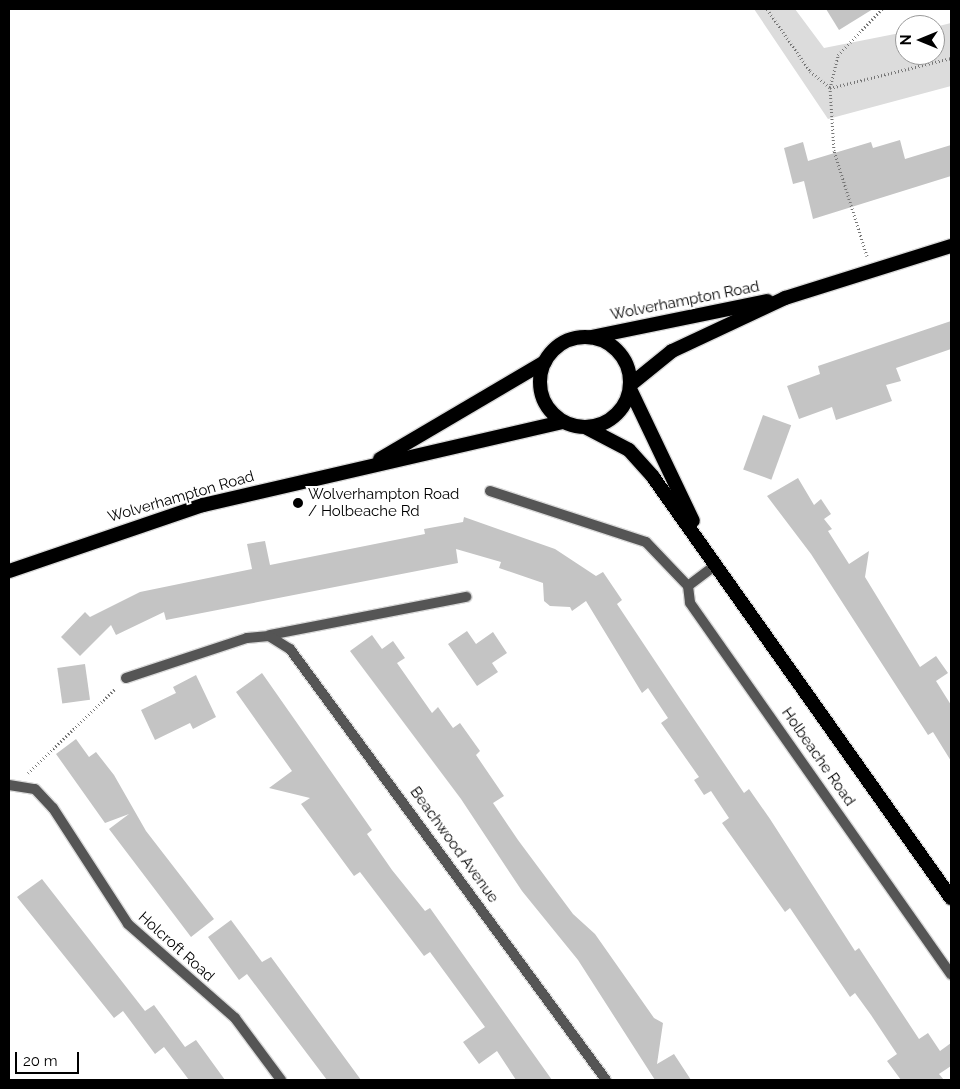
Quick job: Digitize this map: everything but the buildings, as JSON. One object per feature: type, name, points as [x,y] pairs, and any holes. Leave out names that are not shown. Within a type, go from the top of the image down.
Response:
[{"type":"highway","name":"Wolverhampton Road","points":[[592,337],[785,298],[951,246]]},
{"type":"highway","name":"Wolverhampton Road","points":[[630,387],[672,351],[785,298]]},
{"type":"highway","points":[[592,337],[604,341],[624,359],[630,387],[623,408],[613,418],[587,428],[563,422],[542,396],[545,362],[556,347],[573,338],[592,337]]},
{"type":"highway","name":"Wolverhampton Road","points":[[366,466],[450,421],[545,362]]},
{"type":"highway","name":"Holbeache Road","points":[[630,387],[704,545]]},
{"type":"highway","name":"Wolverhampton Road","points":[[9,571],[203,505],[563,422]]},
{"type":"highway","name":"Holbeache Road","points":[[587,428],[629,450],[704,545],[800,689],[951,898]]},
{"type":"street","points":[[490,491],[646,542],[678,581],[688,586],[717,564]]},
{"type":"street","name":"Holbeache Road","points":[[688,586],[690,603],[951,974]]},
{"type":"street","points":[[126,678],[247,638],[269,636],[466,597]]},
{"type":"street","name":"Beachwood Avenue","points":[[269,636],[290,649],[606,1080]]},
{"type":"street","name":"Holcroft Road","points":[[15,787],[35,789],[53,808],[128,924],[235,1018],[281,1080]]},
{"type":"path","points":[[767,9],[810,71],[830,88]]},
{"type":"path","points":[[871,266],[834,151],[830,88],[838,55],[882,9]]},
{"type":"path","points":[[830,88],[951,58]]},
{"type":"path","points":[[15,787],[126,678]]},
{"type":"shaded area","points":[[754,9],[795,9],[824,48],[895,34],[895,65],[945,65],[945,24],[951,23],[951,86],[828,119]]},
{"type":"place","name":"Wolverhampton Road / Holbeache Rd","points":[[298,503]]}]
